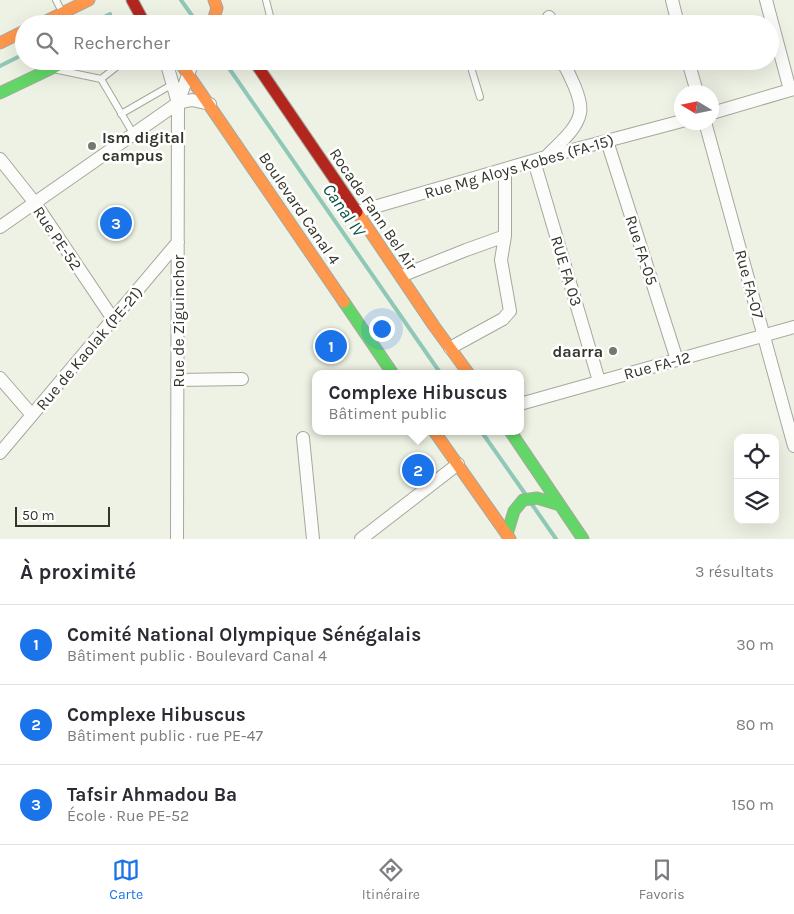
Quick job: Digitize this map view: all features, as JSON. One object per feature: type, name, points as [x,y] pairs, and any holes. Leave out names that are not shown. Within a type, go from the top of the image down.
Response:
[{"type":"main road","points":[[58,15],[89,0]]},
{"type":"main road","points":[[132,0],[140,15]]},
{"type":"main road","points":[[216,4],[223,15]]},
{"type":"main road","points":[[0,43],[15,36]]},
{"type":"main road","points":[[0,93],[50,70]]},
{"type":"main road","name":"Boulevard Canal 4","points":[[185,70],[390,370]]},
{"type":"main road","name":"Rocade Fann Bel Air","points":[[260,70],[466,370]]},
{"type":"main road","points":[[437,435],[509,536]]},
{"type":"main road","points":[[513,435],[583,539]]},
{"type":"main road","points":[[509,536],[511,516],[520,502],[527,498],[535,497],[560,505]]},
{"type":"street","points":[[672,0],[676,15]]},
{"type":"street","points":[[766,0],[770,15]]},
{"type":"street","points":[[719,110],[792,89],[779,44]]},
{"type":"street","points":[[169,70],[178,103]]},
{"type":"street","points":[[178,103],[190,70]]},
{"type":"street","points":[[546,157],[568,134],[581,112],[566,70]]},
{"type":"street","points":[[691,70],[695,85]]},
{"type":"street","points":[[0,227],[178,103],[192,100],[210,104]]},
{"type":"street","name":"Rue de Ziguinchor","points":[[177,539],[178,103]]},
{"type":"street","name":"Rue Mg Aloys Kobes (FA-15)","points":[[357,212],[546,157],[674,123]]},
{"type":"street","name":"Rue FA-07","points":[[707,130],[794,443]]},
{"type":"street","name":"Rue FA-05","points":[[608,141],[677,360]]},
{"type":"street","name":"Rue PE-52","points":[[0,159],[35,203],[113,319]]},
{"type":"street","name":"RUE FA 03","points":[[534,161],[600,381]]},
{"type":"street","points":[[450,348],[503,319],[510,311],[502,260],[505,236],[505,170]]},
{"type":"street","points":[[401,276],[505,236]]},
{"type":"street","name":"Rue de Kaolak (PE-21)","points":[[0,453],[178,242]]},
{"type":"street","name":"Rue FA-12","points":[[524,403],[794,327]]},
{"type":"street","points":[[0,378],[32,415]]},
{"type":"street","points":[[178,380],[242,379]]},
{"type":"street","points":[[303,438],[313,539]]},
{"type":"street","points":[[362,539],[458,464]]},
{"type":"lane","points":[[56,0],[62,13]]},
{"type":"lane","points":[[266,0],[270,15]]},
{"type":"lane","points":[[57,70],[101,79],[134,135]]},
{"type":"lane","points":[[101,79],[112,70]]},
{"type":"lane","points":[[472,70],[480,97]]},
{"type":"lane","points":[[122,114],[173,84]]},
{"type":"waterway","name":"Canal IV","points":[[181,0],[192,15]]},
{"type":"waterway","points":[[0,66],[15,58]]},
{"type":"waterway","name":"Canal IV","points":[[230,70],[438,370]]},
{"type":"waterway","name":"Canal IV","points":[[484,435],[526,495]]},
{"type":"waterway","name":"Canal IV","points":[[531,503],[556,539]]},
{"type":"traffic: fast","points":[[0,93],[48,70]]},
{"type":"traffic: fast","points":[[344,302],[390,370]]},
{"type":"traffic: fast","points":[[513,435],[583,539]]},
{"type":"traffic: fast","points":[[507,534],[514,511],[523,500],[537,498],[560,505]]},
{"type":"traffic: slow","points":[[58,15],[89,0]]},
{"type":"traffic: slow","points":[[214,0],[217,8],[215,15]]},
{"type":"traffic: slow","points":[[0,43],[15,36]]},
{"type":"traffic: slow","points":[[185,70],[344,302]]},
{"type":"traffic: slow","points":[[357,212],[466,370]]},
{"type":"traffic: slow","points":[[437,435],[510,539]]},
{"type":"traffic: jam","points":[[132,0],[140,15]]},
{"type":"traffic: jam","points":[[260,70],[357,212]]},
{"type":"place","name":"Ism digital campus","points":[[92,146]]},
{"type":"place","name":"Tafsir Ahmadou Ba","points":[[116,223]]},
{"type":"place","name":"Comité National Olympique Sénégalais","points":[[331,346]]},
{"type":"place","name":"daarra","points":[[613,351]]},
{"type":"place","name":"Complexe Hibuscus","points":[[418,470]]}]
